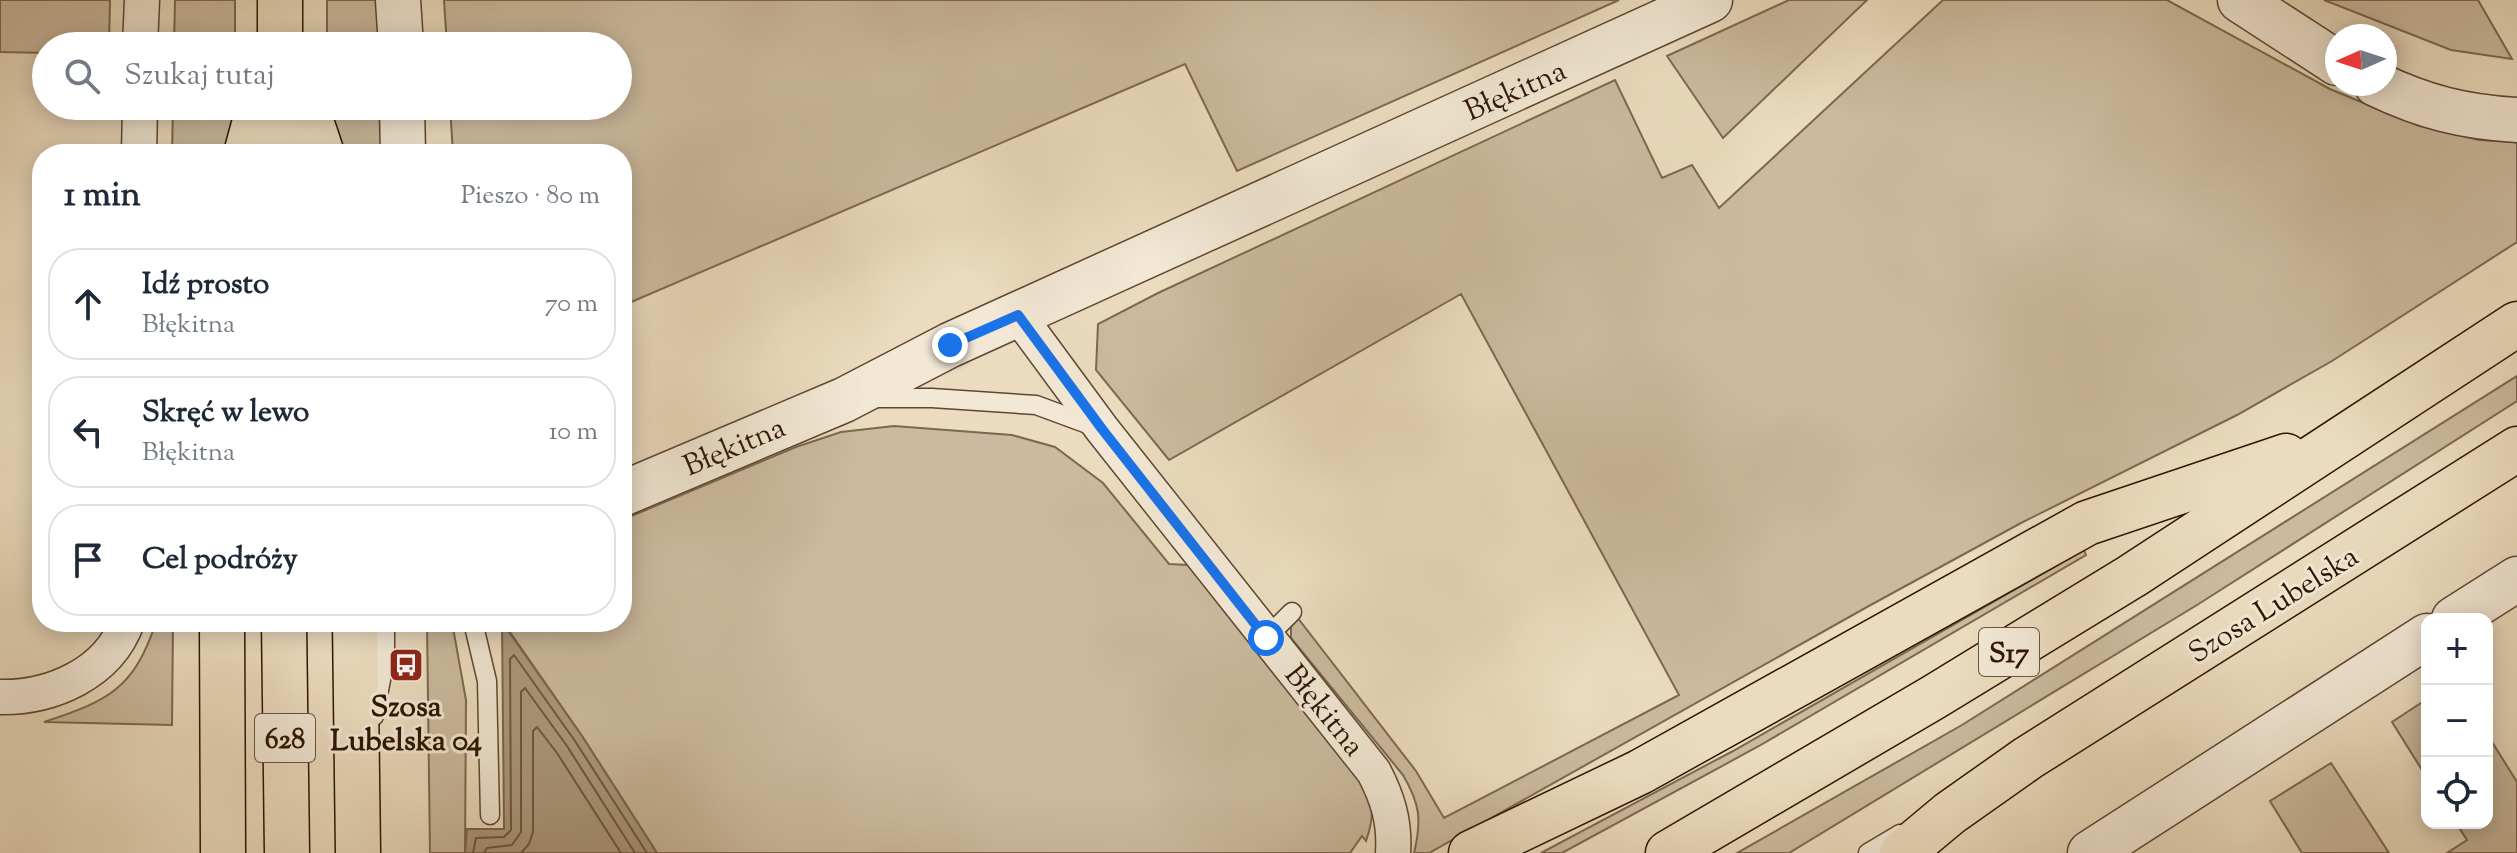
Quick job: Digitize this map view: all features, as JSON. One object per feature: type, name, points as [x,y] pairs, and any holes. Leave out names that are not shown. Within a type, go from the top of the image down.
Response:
[{"type":"main road","points":[[249,144],[255,120]]},
{"type":"main road","points":[[280,120],[280,144]]},
{"type":"main road","points":[[311,120],[319,144]]},
{"type":"main road","name":"S17","points":[[1668,853],[1934,697],[2132,576],[2517,324]]},
{"type":"main road","points":[[1471,853],[1640,772],[2087,523],[2341,438]]},
{"type":"main road","name":"Szosa Lubelska","points":[[1902,853],[1950,813],[2028,758],[2517,449]]},
{"type":"main road","points":[[222,632],[223,853]]},
{"type":"main road","name":"628","points":[[284,632],[287,853]]},
{"type":"main road","points":[[355,632],[358,853]]},
{"type":"street","points":[[141,32],[142,0]]},
{"type":"street","points":[[398,0],[400,32]]},
{"type":"street","name":"Błękitna","points":[[632,490],[844,400],[950,345],[1710,0]]},
{"type":"street","points":[[2240,0],[2325,55]]},
{"type":"street","points":[[2397,93],[2431,108],[2481,118],[2517,120]]},
{"type":"street","points":[[139,144],[140,120]]},
{"type":"street","points":[[402,120],[403,144]]},
{"type":"street","name":"Błękitna","points":[[1018,315],[1102,429],[1374,772],[1388,799],[1394,830],[1393,853]]},
{"type":"street","points":[[2463,613],[2517,579]]},
{"type":"street","points":[[0,697],[21,697],[78,679],[106,657],[121,632]]},
{"type":"street","points":[[2090,853],[2421,640]]},
{"type":"lane","points":[[844,400],[920,397],[1036,405],[1102,429]]},
{"type":"lane","points":[[1266,638],[1292,612]]},
{"type":"lane","points":[[359,789],[385,659],[385,632]]},
{"type":"lane","points":[[475,632],[487,681],[490,815]]},
{"type":"lane","name":"Szosa Lubelska","points":[[1868,853],[2028,758]]},
{"type":"shaded area","points":[[0,0],[110,0],[109,32],[32,32],[32,53],[0,52]]},
{"type":"shaded area","points":[[175,0],[235,0],[235,32],[174,32]]},
{"type":"shaded area","points":[[327,0],[381,0],[382,32],[327,32]]},
{"type":"shaded area","points":[[444,0],[1619,0],[1237,171],[1185,64],[632,302],[632,144],[452,144],[451,120],[632,120],[632,32],[446,32]]},
{"type":"shaded area","points":[[1789,0],[1867,0],[1723,138],[1667,56]]},
{"type":"shaded area","points":[[1943,0],[2167,0],[2325,86],[2325,96],[2347,96],[2417,125],[2479,140],[2517,142],[2517,242],[2332,361],[2237,415],[2021,523],[1429,853],[1414,853],[1418,812],[1409,785],[1291,638],[1291,623],[1297,617],[1416,771],[1444,818],[1679,695],[1461,294],[1169,460],[1096,370],[1098,324],[1158,293],[1615,80],[1662,178],[1692,165],[1719,208]]},
{"type":"shaded area","points":[[2324,0],[2478,0],[2512,59],[2451,50],[2397,29],[2397,24],[2385,24]]},
{"type":"shaded area","points":[[173,120],[235,120],[235,144],[172,144]]},
{"type":"shaded area","points":[[329,120],[384,120],[385,144],[330,144]]},
{"type":"shaded area","points":[[2517,376],[2517,401],[2197,605],[1789,853],[1737,853],[1962,725]]},
{"type":"shaded area","points":[[894,426],[1012,435],[1055,447],[1103,483],[1169,564],[1188,565],[1197,573],[1364,785],[1372,813],[1366,841],[1362,836],[1350,853],[657,853],[510,632],[632,632],[632,516],[796,447],[841,432]]},
{"type":"shaded area","points":[[2084,550],[2086,555],[1759,746],[1562,853],[1541,853],[1733,751]]},
{"type":"shaded area","points":[[152,632],[173,632],[172,725],[44,722],[85,707],[116,689],[128,678]]},
{"type":"shaded area","points":[[427,632],[454,632],[466,700],[465,853],[430,853]]},
{"type":"shaded area","points":[[2421,703],[2421,768],[2392,722]]},
{"type":"shaded area","points":[[2493,744],[2517,782],[2517,853],[2447,853],[2467,840],[2460,829],[2493,829]]},
{"type":"shaded area","points":[[2331,763],[2389,853],[2302,853],[2270,801]]},
{"type":"water","points":[[502,632],[509,632],[582,736],[657,853],[465,853],[467,829],[504,829]]},
{"type":"place","name":"Szosa Lubelska 04","points":[[406,665]]},
{"type":"route","points":[[950,345],[1018,315],[1102,429],[1266,638]]}]
